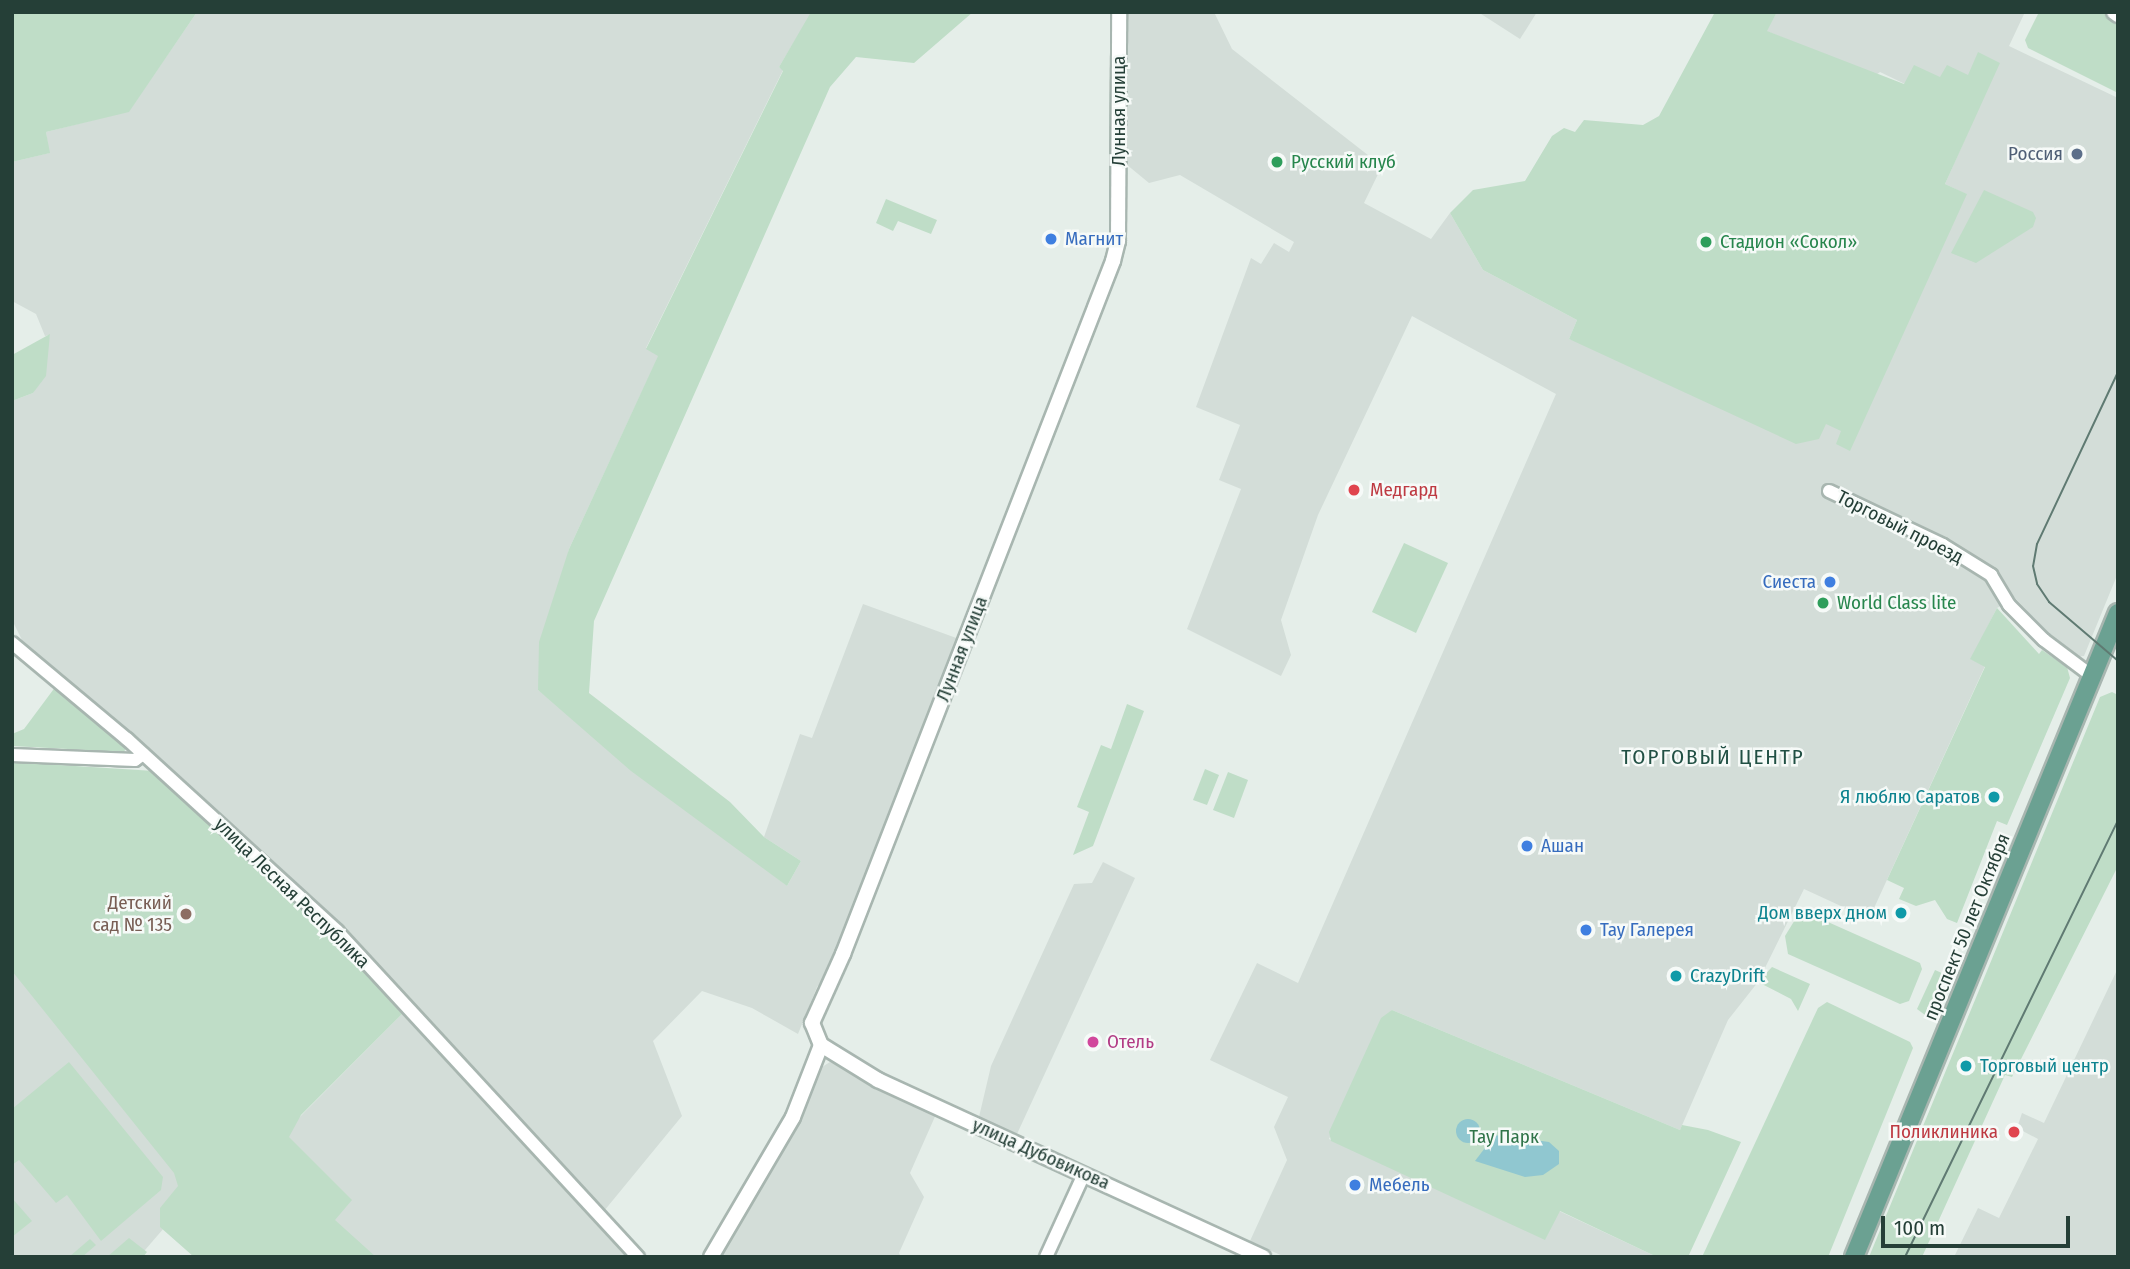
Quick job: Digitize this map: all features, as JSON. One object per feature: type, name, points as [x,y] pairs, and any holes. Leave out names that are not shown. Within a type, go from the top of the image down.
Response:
[{"type":"main road","name":"проспект 50 лет Октября","points":[[1854,1257],[2118,613]]},
{"type":"street","name":"Лунная улица","points":[[711,1257],[793,1117],[821,1045],[812,1023],[844,954],[1113,261],[1118,228],[1119,12]]},
{"type":"street","name":"Торговый проезд","points":[[1829,491],[1943,545],[1990,575],[2009,605],[2036,631],[2092,676]]},
{"type":"street","name":"улица Лесная Республика","points":[[12,643],[143,754],[337,931],[638,1257]]},
{"type":"street","points":[[12,755],[135,761],[143,754]]},
{"type":"street","name":"улица Дубовикова","points":[[821,1045],[878,1080],[1263,1257]]},
{"type":"street","points":[[1046,1257],[1084,1174]]},
{"type":"shaded area","points":[[197,12],[812,12],[779,67],[783,70],[646,348],[659,355],[569,549],[538,690],[787,886],[801,861],[764,837],[800,734],[812,738],[863,604],[959,639],[834,962],[817,987],[798,1034],[752,1008],[702,991],[653,1041],[682,1116],[604,1211],[343,926],[22,640],[12,620],[12,401],[33,393],[50,335],[45,336],[36,314],[12,301],[12,162],[49,153],[46,132],[129,111]]},
{"type":"shaded area","points":[[1126,12],[1214,12],[1232,49],[1382,166],[1364,203],[1431,239],[1450,213],[1483,270],[1577,320],[1569,339],[1826,424],[1966,194],[1945,184],[1969,130],[1968,75],[1905,84],[1880,72],[1876,75],[1766,31],[1777,12],[2025,12],[2009,46],[2118,98],[2118,573],[2084,656],[2072,657],[2014,597],[1997,608],[1971,659],[1985,666],[1869,919],[1804,889],[1758,982],[1728,1020],[1680,1130],[1392,1010],[1329,1139],[1545,1239],[1559,1211],[1657,1257],[1285,1257],[1250,1241],[1287,1160],[1274,1127],[1288,1097],[1210,1060],[1257,963],[1298,983],[1556,394],[1412,316],[1318,515],[1281,620],[1291,655],[1281,676],[1187,629],[1241,489],[1219,480],[1240,425],[1196,407],[1251,258],[1261,264],[1274,243],[1289,252],[1294,242],[1180,175],[1149,183],[1126,164]]},
{"type":"shaded area","points":[[1478,12],[1537,12],[1520,39]]},
{"type":"shaded area","points":[[1103,862],[1135,878],[1017,1134],[979,1117],[991,1066],[1074,884],[1092,883]]},
{"type":"shaded area","points":[[12,960],[201,1165],[164,1228],[139,1257],[12,1257]]},
{"type":"shaded area","points":[[2118,968],[2118,1257],[1954,1257],[1978,1208],[1999,1218],[2038,1139],[2017,1128],[2022,1113],[2044,1123]]},
{"type":"shaded area","points":[[402,1014],[628,1257],[242,1257],[246,1171]]},
{"type":"shaded area","points":[[830,1062],[937,1112],[910,1173],[924,1197],[899,1253],[901,1257],[718,1257],[788,1140],[819,1069]]},
{"type":"green space","points":[[12,12],[197,12],[129,112],[46,132],[50,153],[12,162]]},
{"type":"green space","points":[[811,12],[973,12],[914,63],[856,57],[830,87],[594,621],[589,693],[730,802],[764,837],[801,861],[787,886],[631,771],[538,690],[539,642],[569,549],[658,356],[646,349],[783,71],[779,67]]},
{"type":"green space","name":"Стадион «Сокол»","points":[[1715,12],[1777,12],[1767,31],[1904,84],[1914,65],[1940,77],[1947,65],[1968,75],[1978,52],[2000,63],[1945,184],[1967,194],[1850,451],[1836,444],[1841,431],[1826,424],[1819,439],[1796,444],[1569,339],[1577,320],[1483,270],[1450,213],[1473,190],[1525,181],[1552,136],[1564,128],[1575,132],[1584,120],[1643,125],[1659,116]]},
{"type":"green space","points":[[2039,12],[2103,12],[2118,21],[2118,93],[2028,48],[2025,40]]},
{"type":"green space","points":[[1984,190],[2033,212],[2036,218],[2033,227],[1976,263],[1951,253]]},
{"type":"green space","points":[[886,199],[937,220],[931,234],[898,221],[893,231],[876,223]]},
{"type":"green space","points":[[50,334],[46,376],[33,393],[12,401],[12,355]]},
{"type":"green space","points":[[1404,543],[1448,563],[1416,633],[1372,612]]},
{"type":"green space","points":[[1997,608],[2039,654],[2042,650],[2067,667],[2070,678],[2007,825],[1997,821],[1957,923],[1947,919],[1935,900],[1916,906],[1899,899],[1904,888],[1887,880],[1985,667],[1970,659]]},
{"type":"green space","points":[[56,686],[117,737],[126,748],[124,752],[12,746],[12,734],[24,729]]},
{"type":"green space","points":[[2112,692],[2118,695],[2118,866],[2012,1077],[2005,1075],[1922,1257],[1869,1257],[2100,697]]},
{"type":"green space","points":[[1127,704],[1144,711],[1093,846],[1073,855],[1089,812],[1077,807],[1101,745],[1111,749]]},
{"type":"green space","points":[[12,762],[154,771],[331,935],[402,1014],[301,1115],[289,1137],[352,1200],[335,1220],[376,1257],[194,1257],[160,1227],[160,1208],[178,1186],[174,1173],[12,971]]},
{"type":"green space","points":[[1205,769],[1219,775],[1207,805],[1193,800]]},
{"type":"green space","points":[[1228,772],[1248,780],[1234,818],[1213,810]]},
{"type":"green space","points":[[1801,910],[1920,963],[1922,969],[1909,1001],[1900,1004],[1788,954],[1785,936]]},
{"type":"green space","points":[[1772,967],[1810,984],[1798,1011],[1791,999],[1758,982]]},
{"type":"green space","points":[[1935,970],[1944,974],[1925,1015],[1917,1009]]},
{"type":"green space","points":[[1827,1002],[1910,1042],[1913,1048],[1828,1257],[1702,1257],[1818,1008]]},
{"type":"green space","name":"Тау Парк","points":[[1392,1010],[1680,1130],[1682,1125],[1708,1130],[1741,1142],[1688,1257],[1657,1257],[1560,1211],[1545,1240],[1331,1141],[1329,1132],[1381,1018]]},
{"type":"green space","points":[[69,1062],[163,1177],[161,1190],[101,1241],[67,1195],[56,1203],[19,1160],[12,1165],[12,1109]]},
{"type":"green space","points":[[12,1198],[32,1221],[12,1237]]},
{"type":"green space","points":[[129,1238],[147,1252],[143,1257],[107,1257]]},
{"type":"green space","points":[[90,1239],[96,1245],[82,1257],[69,1257]]},
{"type":"water","points":[[1468,1119],[1477,1122],[1480,1131],[1477,1140],[1468,1143],[1459,1140],[1456,1131],[1459,1122]]},
{"type":"water","points":[[1494,1136],[1549,1142],[1559,1151],[1559,1164],[1543,1175],[1525,1177],[1475,1161]]},
{"type":"tram line","points":[[2118,372],[2037,544],[2033,566],[2037,584],[2049,602],[2118,661]]},
{"type":"tram line","points":[[1905,1257],[2118,821]]},
{"type":"place","name":"Россия","points":[[2077,154]]},
{"type":"place","name":"Русский клуб","points":[[1277,162]]},
{"type":"place","name":"Магнит","points":[[1051,239]]},
{"type":"place","name":"Стадион «Сокол»","points":[[1706,242]]},
{"type":"place","name":"Медгард","points":[[1354,490]]},
{"type":"place","name":"Сиеста","points":[[1830,582]]},
{"type":"place","name":"World Class lite","points":[[1823,603]]},
{"type":"place","name":"Я люблю Саратов","points":[[1994,797]]},
{"type":"place","name":"Ашан","points":[[1527,846]]},
{"type":"place","name":"Дом вверх дном","points":[[1901,913]]},
{"type":"place","name":"Детский сад № 135","points":[[186,914]]},
{"type":"place","name":"Тау Галерея","points":[[1586,930]]},
{"type":"place","name":"CrazyDrift","points":[[1676,976]]},
{"type":"place","name":"Отель","points":[[1093,1042]]},
{"type":"place","name":"Торговый центр","points":[[1966,1066]]},
{"type":"place","name":"Поликлиника","points":[[2014,1132]]},
{"type":"place","name":"Мебель","points":[[1355,1185]]},
{"type":"district","name":"ТОРГОВЫЙ ЦЕНТР","points":[[1713,757]]}]
